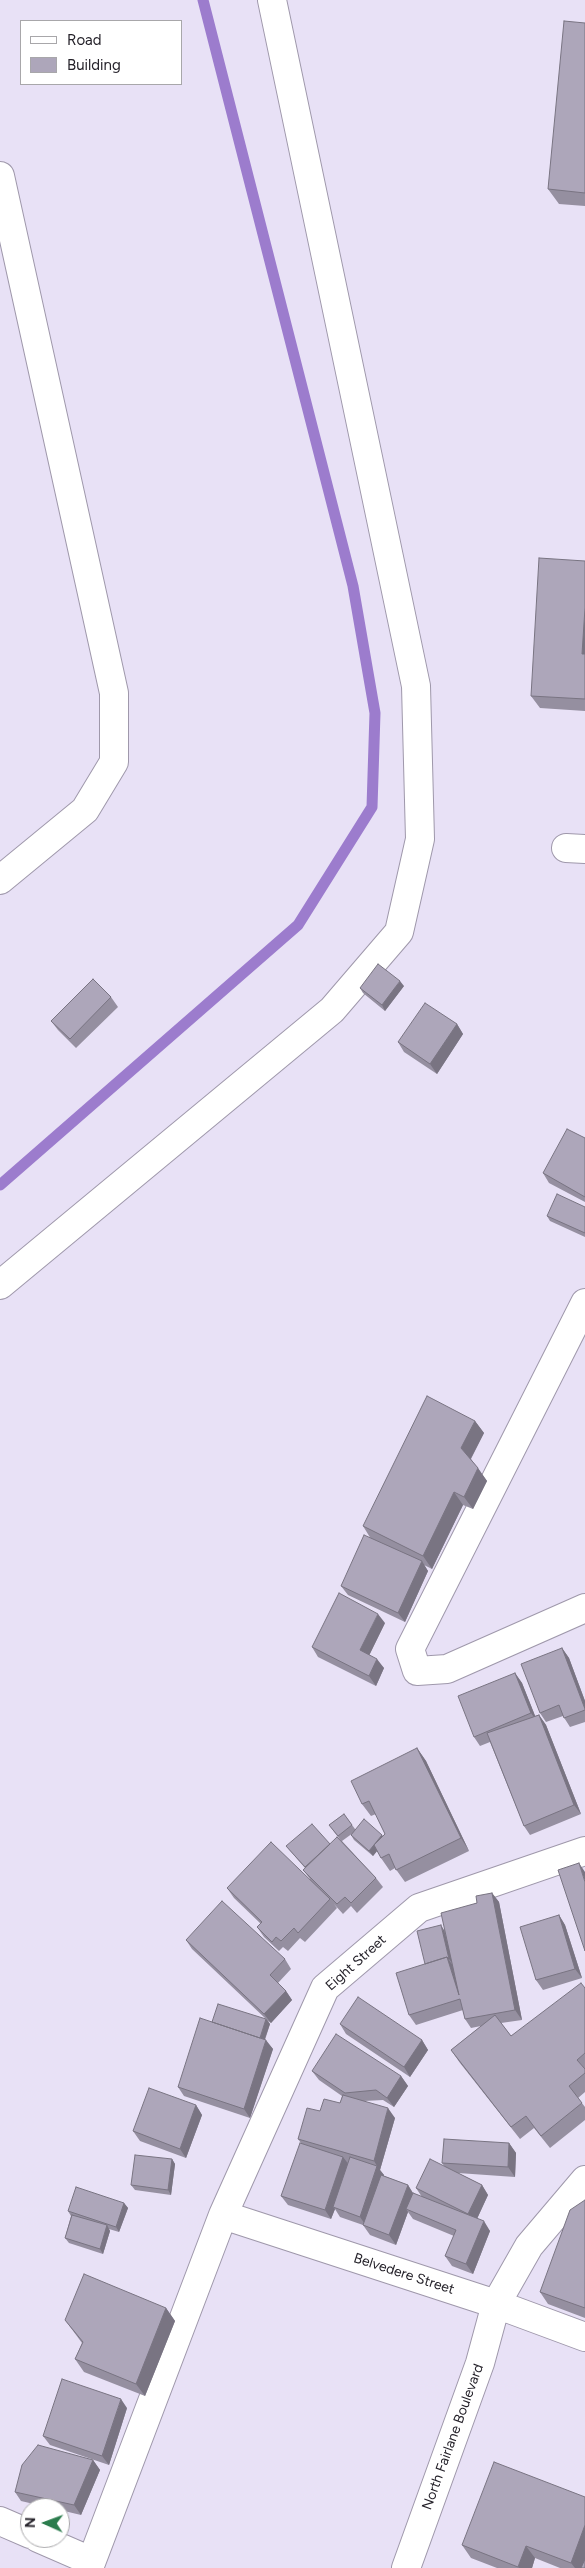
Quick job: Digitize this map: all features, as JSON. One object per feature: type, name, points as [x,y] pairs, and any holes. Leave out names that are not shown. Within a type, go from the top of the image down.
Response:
[{"type":"street","points":[[0,1285],[332,1010],[399,932],[420,838],[416,686],[272,0]]},
{"type":"street","points":[[0,176],[114,693],[114,762],[85,810],[0,880]]},
{"type":"street","points":[[585,1303],[410,1649],[417,1671],[447,1669],[585,1608]]},
{"type":"street","name":"Eight Street","points":[[90,2565],[223,2215],[325,1988],[419,1908],[585,1851]]},
{"type":"street","name":"North Fairlane Boulevard","points":[[406,2568],[480,2362],[496,2304],[529,2246],[585,2180]]},
{"type":"street","name":"Belvedere Street","points":[[223,2215],[496,2304],[585,2337]]},
{"type":"street","points":[[0,2521],[20,2530]]},
{"type":"street","points":[[57,2548],[90,2565]]},
{"type":"building","points":[[564,21],[585,23],[585,193],[548,189]]},
{"type":"building","points":[[539,558],[585,561],[585,608],[582,654],[585,654],[585,699],[531,696]]},
{"type":"building","points":[[378,964],[400,981],[382,1005],[360,988]]},
{"type":"building","points":[[93,979],[111,997],[70,1039],[51,1021]]},
{"type":"building","points":[[425,1003],[457,1024],[430,1064],[398,1042]]},
{"type":"building","points":[[567,1129],[585,1138],[585,1197],[543,1173]]},
{"type":"building","points":[[557,1194],[585,1207],[585,1233],[547,1216]]},
{"type":"building","points":[[427,1396],[475,1421],[461,1448],[478,1468],[464,1497],[454,1492],[423,1556],[363,1526]]},
{"type":"building","points":[[364,1535],[422,1561],[398,1613],[341,1586]]},
{"type":"building","points":[[339,1593],[378,1614],[360,1650],[377,1659],[369,1676],[312,1647]]},
{"type":"building","points":[[562,1648],[585,1709],[564,1718],[559,1705],[540,1713],[521,1664]]},
{"type":"building","points":[[515,1673],[531,1713],[474,1737],[458,1696]]},
{"type":"building","points":[[539,1715],[574,1805],[524,1826],[487,1733]]},
{"type":"building","points":[[417,1748],[461,1838],[396,1870],[389,1854],[381,1858],[374,1845],[385,1834],[369,1801],[362,1804],[351,1781]]},
{"type":"building","points":[[344,1814],[352,1825],[338,1836],[329,1825]]},
{"type":"building","points":[[364,1819],[382,1835],[369,1851],[351,1835]]},
{"type":"building","points":[[312,1824],[330,1844],[305,1867],[286,1846]]},
{"type":"building","points":[[337,1837],[376,1878],[351,1903],[345,1897],[337,1904],[303,1870]]},
{"type":"building","points":[[271,1842],[330,1899],[298,1933],[294,1928],[281,1941],[276,1937],[272,1942],[257,1927],[262,1922],[227,1888]]},
{"type":"building","points":[[579,1863],[585,1882],[585,1951],[558,1870]]},
{"type":"building","points":[[492,1893],[515,2010],[465,2019],[460,1999],[409,2015],[396,1973],[447,1957],[459,1995],[441,1913],[477,1903],[476,1896]]},
{"type":"building","points":[[222,1901],[285,1959],[270,1975],[286,1991],[264,2014],[186,1940]]},
{"type":"building","points":[[559,1915],[575,1969],[536,1980],[520,1927]]},
{"type":"building","points":[[441,1925],[449,1959],[447,1957],[425,1964],[417,1931]]},
{"type":"building","points":[[581,1983],[585,1988],[585,2053],[577,2060],[585,2069],[585,2073],[569,2086],[582,2103],[541,2136],[526,2116],[511,2127],[451,2050],[495,2015],[511,2036]]},
{"type":"building","points":[[358,1997],[422,2040],[404,2067],[340,2024]]},
{"type":"building","points":[[218,2004],[266,2019],[260,2038],[212,2022]]},
{"type":"building","points":[[200,2018],[266,2040],[244,2109],[178,2087]]},
{"type":"building","points":[[336,2034],[401,2076],[387,2098],[376,2090],[345,2093],[312,2071]]},
{"type":"building","points":[[149,2088],[196,2105],[180,2149],[133,2131]]},
{"type":"building","points":[[343,2095],[388,2108],[374,2161],[298,2139],[307,2108],[320,2111],[324,2099],[340,2103]]},
{"type":"building","points":[[444,2139],[509,2143],[508,2167],[442,2163]]},
{"type":"building","points":[[300,2143],[343,2157],[325,2210],[281,2196]]},
{"type":"building","points":[[135,2155],[172,2159],[168,2190],[131,2185]]},
{"type":"building","points":[[350,2157],[377,2166],[360,2217],[333,2207]]},
{"type":"building","points":[[430,2159],[482,2185],[468,2214],[416,2188]]},
{"type":"building","points":[[381,2175],[408,2185],[389,2235],[363,2225]]},
{"type":"building","points":[[76,2187],[124,2203],[116,2227],[68,2211]]},
{"type":"building","points":[[413,2193],[484,2221],[466,2264],[445,2256],[456,2230],[406,2209]]},
{"type":"building","points":[[585,2200],[585,2308],[540,2292],[570,2210]]},
{"type":"building","points":[[72,2215],[107,2225],[100,2249],[65,2238]]},
{"type":"building","points":[[84,2274],[166,2308],[136,2384],[75,2359],[83,2342],[65,2320]]},
{"type":"building","points":[[62,2379],[121,2399],[102,2456],[43,2436]]},
{"type":"building","points":[[38,2445],[93,2460],[74,2505],[70,2504],[70,2498],[42,2498],[15,2492],[22,2465]]},
{"type":"building","points":[[494,2462],[585,2497],[585,2525],[571,2563],[526,2546],[518,2567],[462,2545]]},
{"type":"building","points":[[585,2559],[585,2568],[581,2568]]},
{"type":"waterway","points":[[0,1185],[298,925],[372,807],[375,713],[353,586],[203,0]]}]
